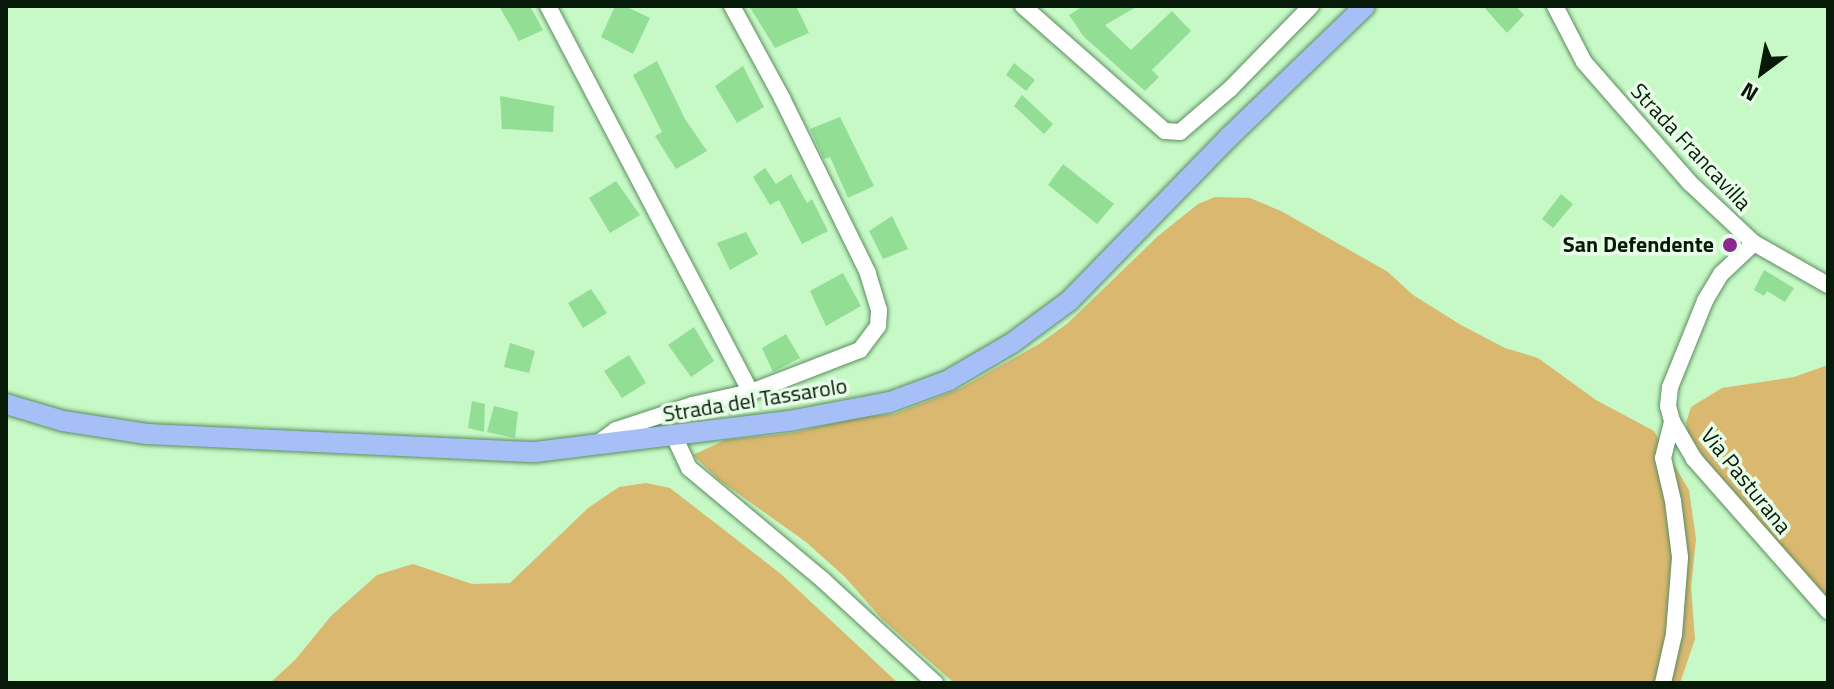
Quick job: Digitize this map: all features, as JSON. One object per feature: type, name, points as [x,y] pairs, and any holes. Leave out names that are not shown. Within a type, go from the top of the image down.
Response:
[{"type":"main road","name":"Strada del Tassarolo","points":[[6,404],[63,421],[147,434],[439,450],[535,452],[789,421],[890,402],[949,380],[1012,343],[1069,301],[1228,138],[1365,6]]},
{"type":"street","points":[[548,6],[751,392]]},
{"type":"street","points":[[593,447],[616,430],[692,405],[751,392],[860,350],[878,326],[879,310],[868,273],[782,98],[732,6]]},
{"type":"street","points":[[1023,6],[1165,131],[1180,132],[1230,89],[1311,6]]},
{"type":"street","name":"Strada Francavilla","points":[[1555,6],[1584,62],[1690,183],[1754,243],[1828,285]]},
{"type":"street","name":"Via Pasturana","points":[[1754,243],[1721,274],[1705,301],[1670,387],[1668,406],[1672,421],[1694,459],[1828,611]]},
{"type":"street","points":[[1663,683],[1674,634],[1680,557],[1673,501],[1663,458],[1672,421]]},
{"type":"street","points":[[674,436],[689,468],[824,581],[935,683]]},
{"type":"shaded area","points":[[1215,197],[1250,198],[1281,211],[1388,272],[1413,295],[1461,325],[1505,348],[1538,358],[1596,400],[1654,431],[1689,490],[1696,539],[1691,587],[1695,639],[1680,683],[954,683],[882,619],[845,577],[806,542],[719,480],[693,455],[725,440],[792,433],[860,417],[894,414],[959,389],[1039,344],[1068,323],[1158,236],[1198,204]]},
{"type":"shaded area","points":[[1828,365],[1828,603],[1721,481],[1688,435],[1686,423],[1691,407],[1722,388],[1794,377]]},
{"type":"shaded area","points":[[646,483],[670,488],[781,574],[898,683],[270,683],[296,659],[331,616],[377,575],[413,564],[472,584],[510,583],[588,508],[619,487]]},
{"type":"building","points":[[499,6],[530,6],[543,30],[519,41]]},
{"type":"building","points":[[615,6],[625,6],[650,18],[633,54],[601,37]]},
{"type":"building","points":[[749,6],[796,6],[809,33],[775,48]]},
{"type":"building","points":[[1083,6],[1138,6],[1105,25],[1131,50],[1172,11],[1191,31],[1152,70],[1159,77],[1145,91],[1084,37],[1069,15]]},
{"type":"building","points":[[1483,6],[1516,6],[1524,15],[1507,33]]},
{"type":"building","points":[[657,61],[685,119],[707,151],[676,169],[655,136],[662,132],[633,75]]},
{"type":"building","points":[[1014,63],[1035,80],[1026,91],[1006,75]]},
{"type":"building","points":[[743,66],[764,107],[737,123],[715,86]]},
{"type":"building","points":[[1022,95],[1053,124],[1044,134],[1014,106]]},
{"type":"building","points":[[500,96],[554,106],[553,132],[502,129]]},
{"type":"building","points":[[840,117],[874,186],[848,198],[830,157],[824,159],[810,129]]},
{"type":"building","points":[[1063,164],[1114,204],[1097,224],[1048,185]]},
{"type":"building","points":[[765,168],[776,184],[791,174],[807,203],[812,199],[828,231],[802,244],[779,200],[770,205],[753,177]]},
{"type":"building","points":[[616,181],[640,215],[610,233],[589,198]]},
{"type":"building","points":[[1561,194],[1573,204],[1553,228],[1542,219]]},
{"type":"building","points":[[892,216],[908,249],[883,259],[869,231]]},
{"type":"building","points":[[746,232],[758,254],[730,270],[717,243]]},
{"type":"building","points":[[1764,270],[1794,288],[1785,302],[1767,291],[1764,296],[1754,290]]},
{"type":"building","points":[[843,273],[861,306],[826,326],[810,291]]},
{"type":"building","points":[[591,289],[607,313],[583,328],[568,303]]},
{"type":"building","points":[[694,327],[714,361],[691,377],[668,345]]},
{"type":"building","points":[[786,334],[800,358],[773,372],[762,348]]},
{"type":"building","points":[[510,343],[535,351],[529,373],[504,367]]},
{"type":"building","points":[[629,355],[646,383],[622,398],[604,371]]},
{"type":"building","points":[[472,401],[485,404],[484,432],[468,428]]},
{"type":"building","points":[[494,406],[518,412],[515,438],[487,432]]},
{"type":"place","name":"San Defendente","points":[[1730,245]]}]
